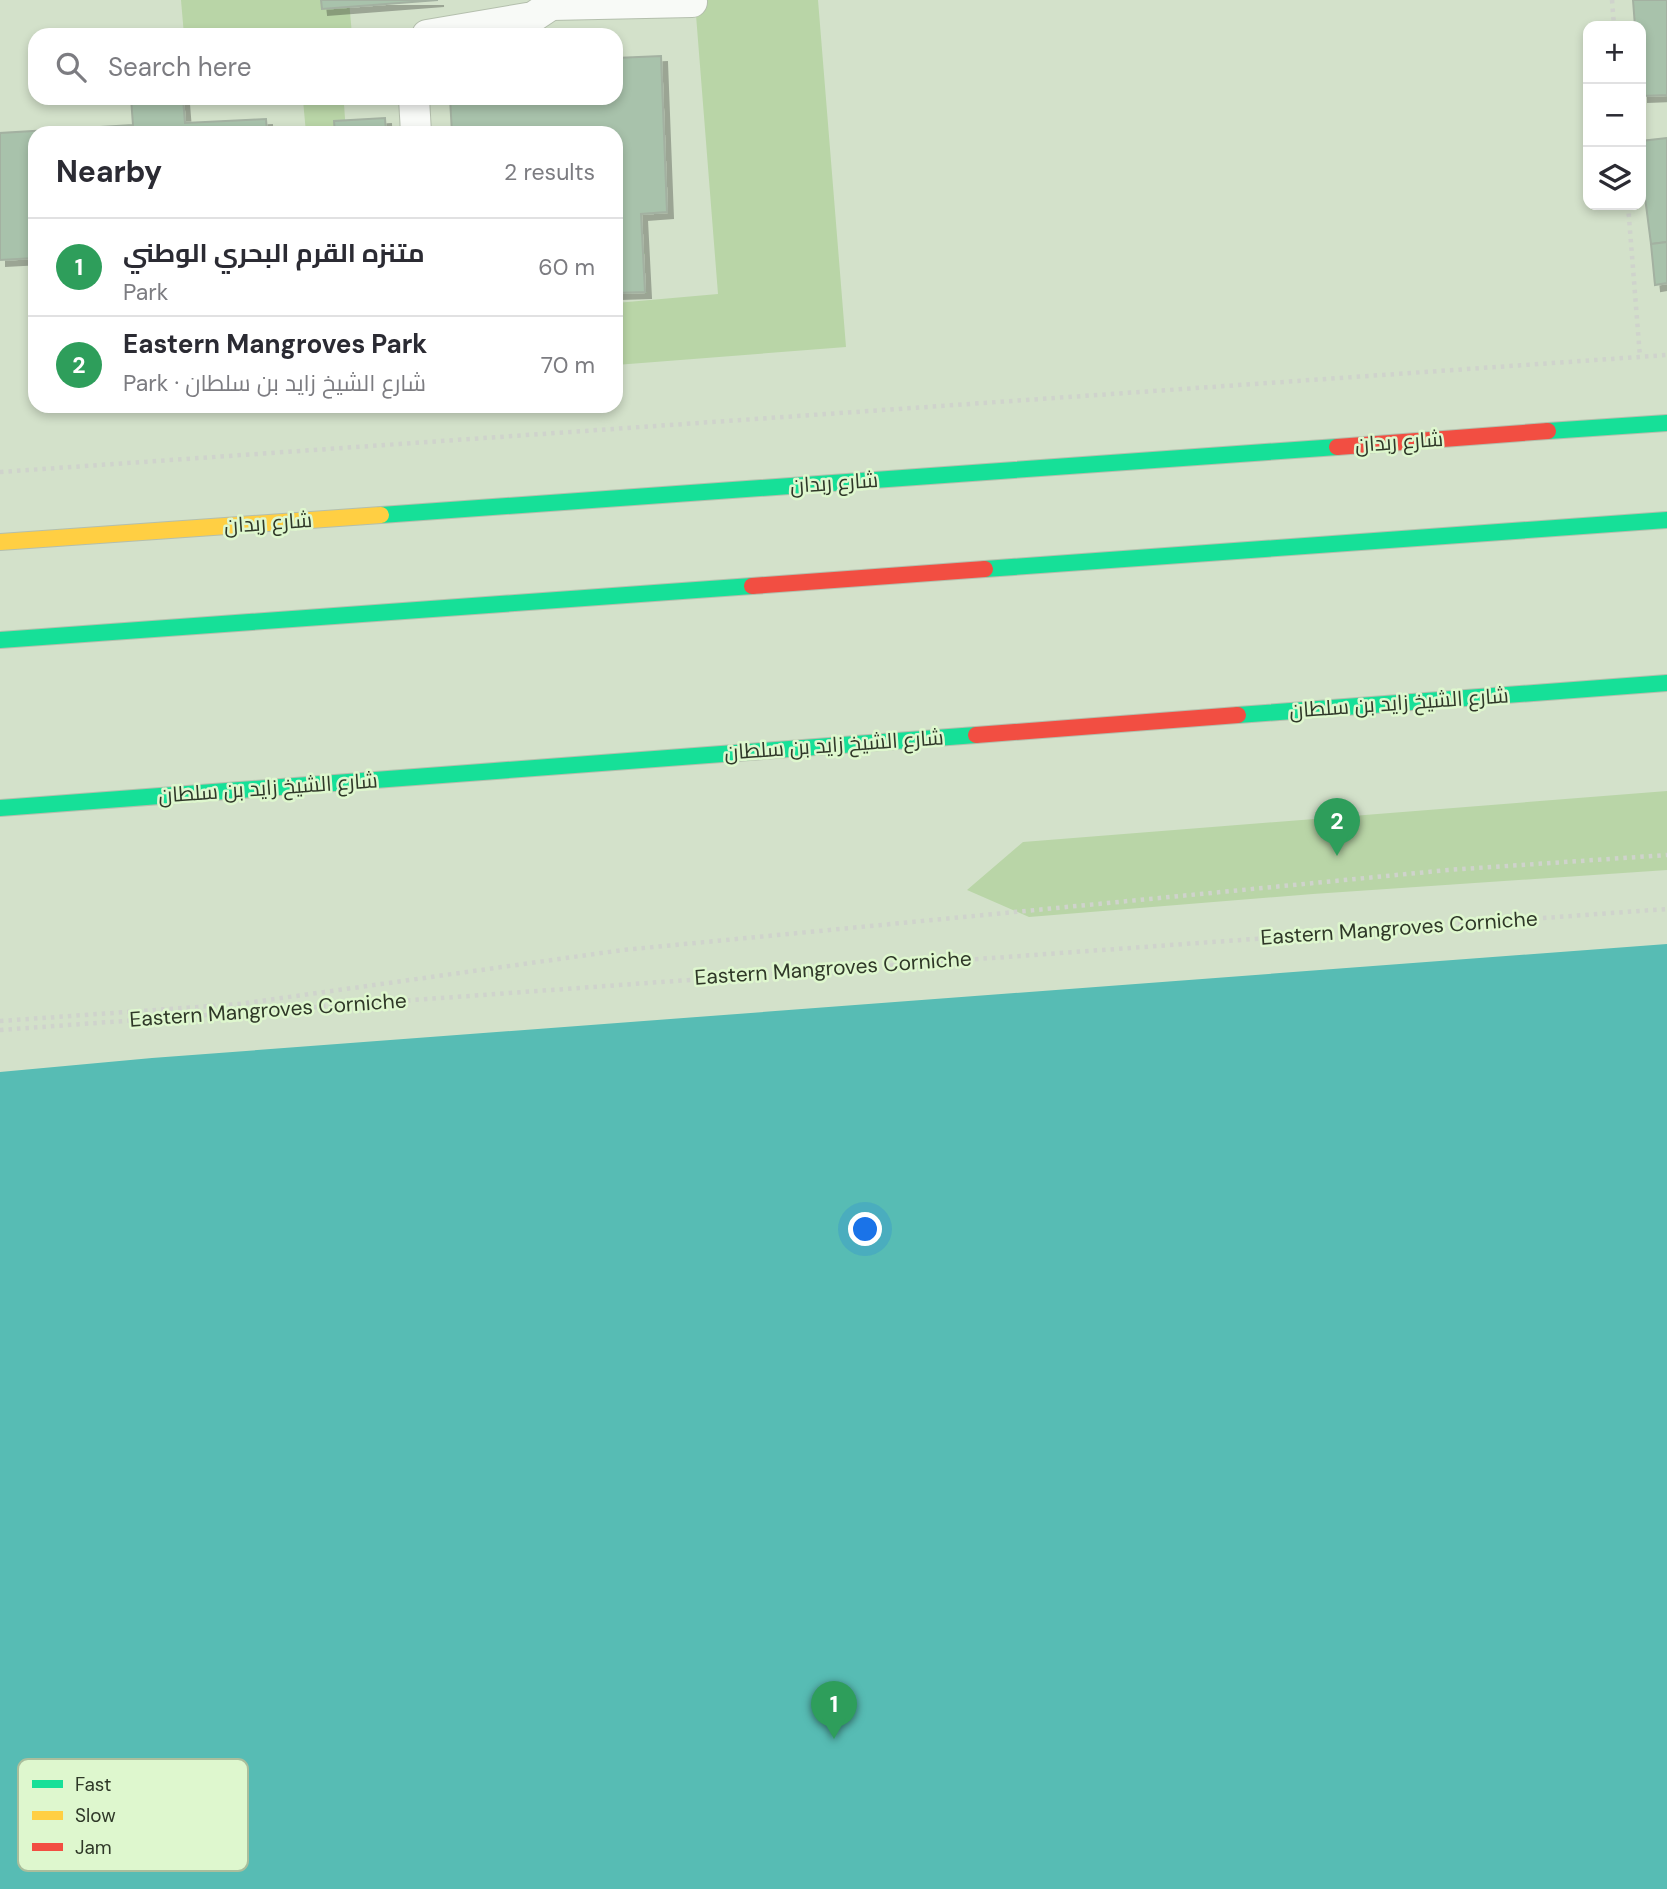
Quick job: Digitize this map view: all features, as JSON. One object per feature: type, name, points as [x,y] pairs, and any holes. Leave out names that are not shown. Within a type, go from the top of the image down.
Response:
[{"type":"main road","name":"شارع ربدان","points":[[0,542],[1667,423]]},
{"type":"main road","points":[[0,640],[1667,520]]},
{"type":"main road","name":"شارع الشيخ زايد بن سلطان","points":[[0,808],[1667,683]]},
{"type":"lane","points":[[468,28],[533,17],[551,2],[692,2]]},
{"type":"lane","points":[[414,105],[416,126]]},
{"type":"path","points":[[1612,0],[1614,21]]},
{"type":"path","points":[[1628,210],[1640,357]]},
{"type":"path","points":[[0,472],[1667,355]]},
{"type":"path","points":[[0,1021],[239,1004],[623,950],[1448,870],[1667,855]]},
{"type":"path","name":"Eastern Mangroves Corniche","points":[[0,1030],[1667,909]]},
{"type":"green space","points":[[181,0],[349,0],[351,28],[183,28]]},
{"type":"green space","points":[[665,0],[818,0],[846,347],[623,364],[623,302],[718,294],[696,15]]},
{"type":"green space","points":[[303,105],[344,105],[346,126],[305,126]]},
{"type":"green space","points":[[1667,791],[1667,870],[1029,917],[967,890],[1023,842]]},
{"type":"water","points":[[1667,944],[1667,1889],[0,1889],[0,1072],[152,1058]]},
{"type":"building","points":[[321,0],[438,0],[322,9]]},
{"type":"building","points":[[1633,0],[1667,0],[1667,95],[1646,96],[1646,21],[1635,21]]},
{"type":"building","points":[[661,56],[667,212],[641,214],[645,292],[623,293],[623,126],[452,126],[450,105],[623,105],[623,58]]},
{"type":"building","points":[[132,105],[184,105],[185,123],[266,119],[266,126],[116,126],[133,125]]},
{"type":"building","points":[[385,118],[386,126],[334,126],[334,121]]},
{"type":"building","points":[[28,131],[28,258],[0,260],[0,133]]},
{"type":"building","points":[[1667,138],[1667,242],[1651,244],[1646,205],[1646,140]]},
{"type":"building","points":[[1667,242],[1667,283],[1655,285],[1651,244]]},
{"type":"traffic: fast","points":[[1548,431],[1667,423]]},
{"type":"traffic: fast","points":[[381,515],[1337,447]]},
{"type":"traffic: fast","points":[[985,569],[1667,520]]},
{"type":"traffic: fast","points":[[0,640],[752,586]]},
{"type":"traffic: fast","points":[[1238,715],[1667,683]]},
{"type":"traffic: fast","points":[[0,808],[976,735]]},
{"type":"traffic: slow","points":[[0,542],[381,515]]},
{"type":"traffic: jam","points":[[1337,447],[1548,431]]},
{"type":"traffic: jam","points":[[752,586],[985,569]]},
{"type":"traffic: jam","points":[[976,735],[1238,715]]},
{"type":"place","name":"Eastern Mangroves Park","points":[[1337,856]]},
{"type":"place","name":"متنزه القرم البحري الوطني","points":[[834,1739]]}]
